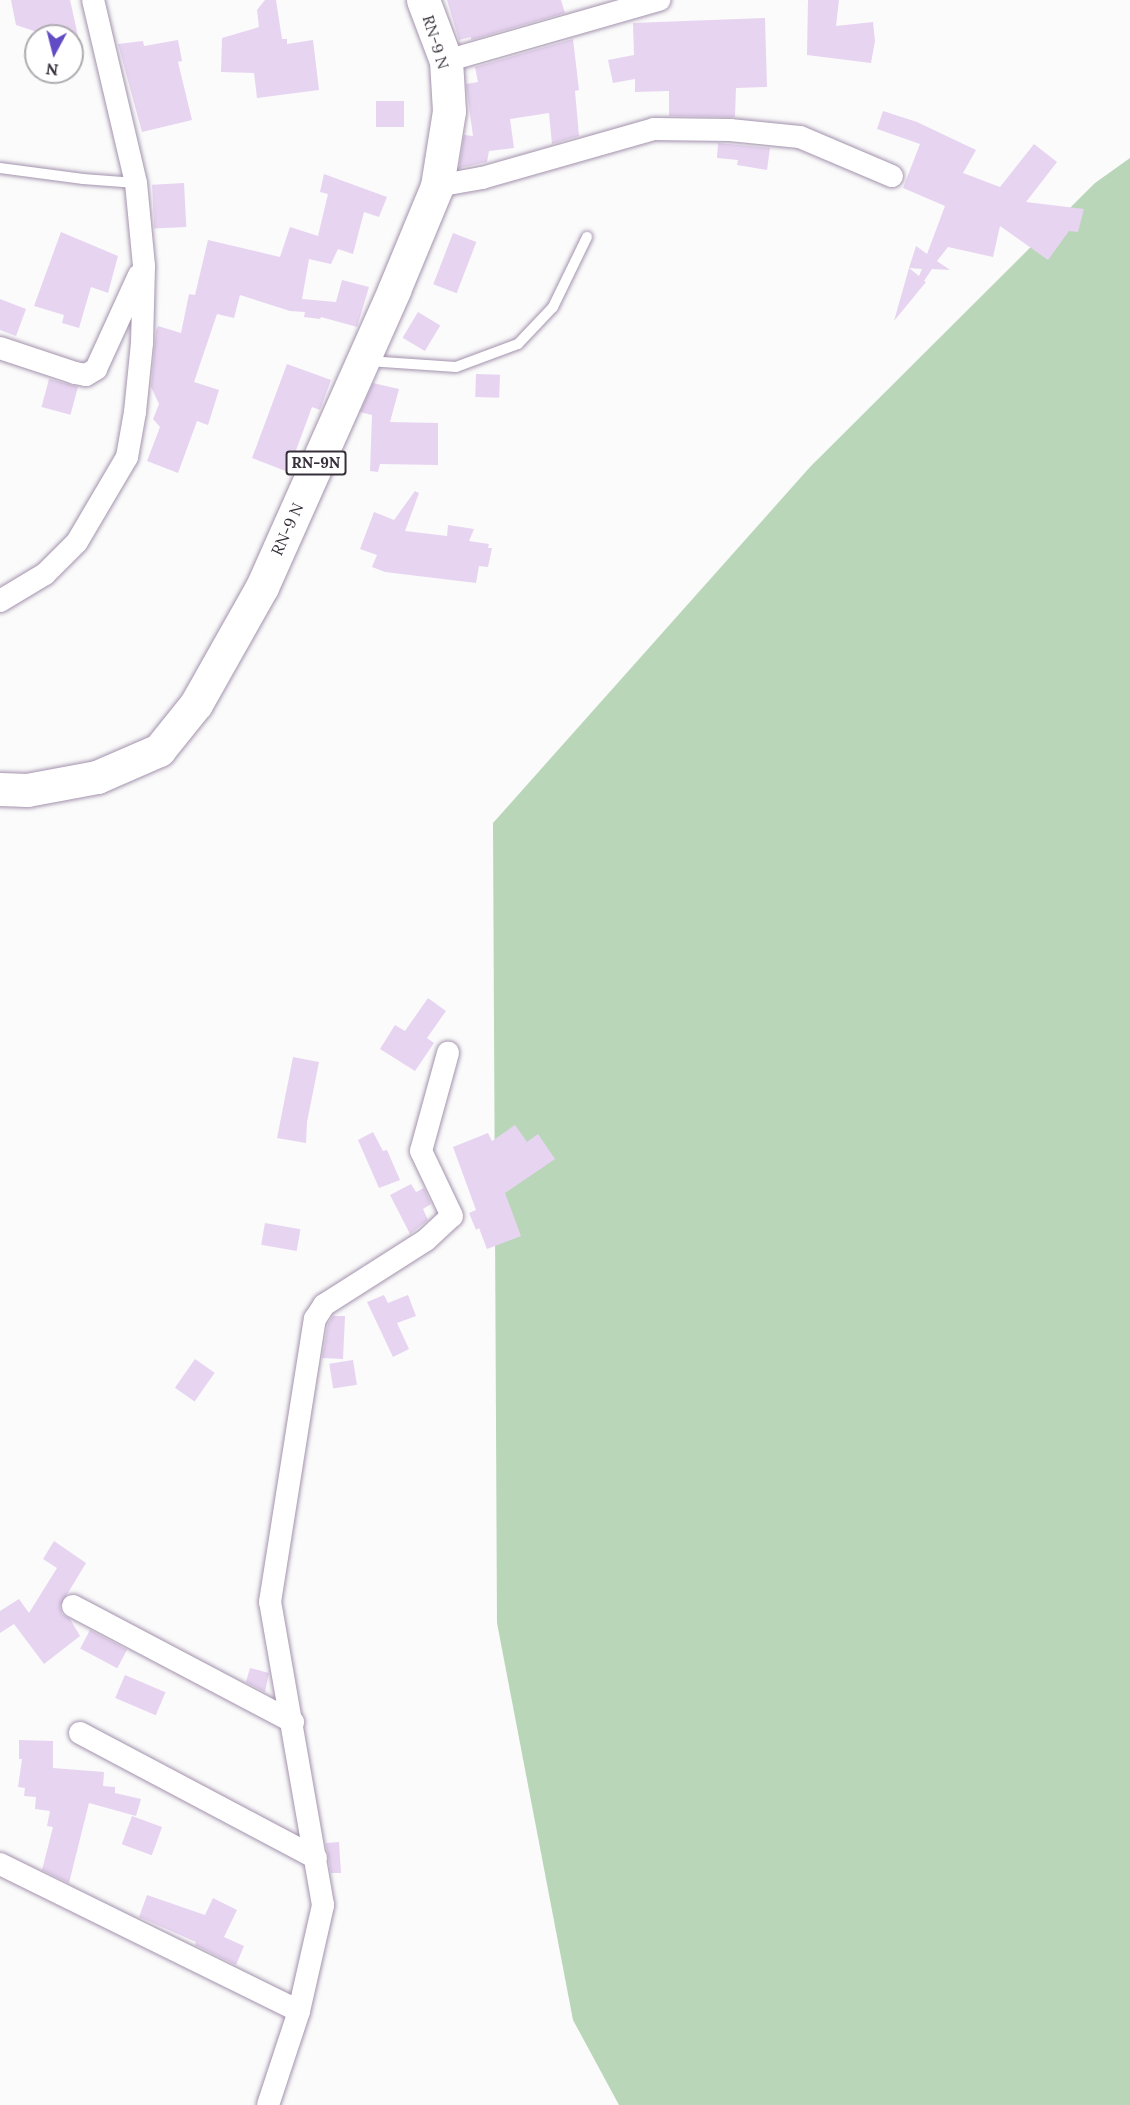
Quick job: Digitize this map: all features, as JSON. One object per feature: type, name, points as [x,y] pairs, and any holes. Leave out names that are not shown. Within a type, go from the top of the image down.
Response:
[{"type":"main road","name":"RN-9 N","points":[[0,789],[27,790],[97,777],[159,750],[196,704],[262,586],[394,290],[437,186],[449,111],[446,61],[423,0]]},
{"type":"street","points":[[0,601],[45,574],[77,542],[127,457],[135,412],[142,343],[144,266],[136,183],[93,0]]},
{"type":"street","points":[[446,61],[659,0]]},
{"type":"street","points":[[437,186],[482,178],[654,129],[730,130],[800,137],[892,176]]},
{"type":"street","points":[[0,348],[86,375],[96,369],[144,266]]},
{"type":"street","points":[[268,2105],[299,2011],[323,1905],[293,1722],[270,1602],[270,1586],[315,1319],[324,1305],[426,1240],[452,1216],[421,1151],[448,1053]]},
{"type":"street","points":[[73,1606],[293,1722]]},
{"type":"street","points":[[80,1733],[316,1858]]},
{"type":"street","points":[[0,1864],[299,2011]]},
{"type":"lane","points":[[0,168],[83,179],[136,183]]},
{"type":"lane","points":[[361,360],[456,367],[518,344],[553,307],[587,237]]},
{"type":"green space","points":[[1130,158],[1130,2105],[619,2105],[573,2020],[497,1623],[493,823],[810,467],[1095,183]]},
{"type":"building","points":[[11,0],[70,0],[75,24],[24,24],[24,28],[16,25]]},
{"type":"building","points":[[265,0],[276,0],[282,39],[287,39],[287,44],[313,40],[319,90],[257,98],[254,73],[221,72],[222,38],[259,27],[257,10]]},
{"type":"building","points":[[447,0],[561,0],[565,13],[471,40],[471,37],[459,40]]},
{"type":"building","points":[[808,0],[839,0],[836,26],[873,22],[875,41],[871,63],[807,55]]},
{"type":"building","points":[[765,18],[767,87],[736,88],[735,117],[669,116],[669,91],[635,92],[635,79],[613,83],[608,60],[634,55],[633,23]]},
{"type":"building","points":[[573,39],[579,90],[575,91],[579,136],[552,144],[549,113],[510,119],[514,148],[489,151],[487,162],[459,168],[464,135],[473,136],[466,84],[478,82],[475,67]]},
{"type":"building","points":[[178,40],[182,61],[178,62],[192,120],[142,132],[118,44],[143,41],[144,46]]},
{"type":"building","points":[[376,101],[404,101],[404,127],[376,127]]},
{"type":"building","points":[[883,111],[917,122],[976,150],[963,173],[1000,187],[1034,144],[1057,162],[1026,202],[1084,209],[1078,232],[1069,231],[1048,260],[1000,226],[993,257],[948,247],[937,261],[950,270],[932,269],[924,281],[926,282],[894,321],[909,268],[916,246],[927,254],[945,206],[903,188],[920,144],[877,129]],"holes":[[[909,268],[922,269],[919,276]]]},
{"type":"building","points":[[718,143],[770,148],[767,170],[737,165],[738,160],[717,158]]},
{"type":"building","points":[[324,174],[387,197],[379,217],[364,212],[353,254],[338,249],[331,264],[309,259],[302,299],[336,302],[342,280],[369,287],[357,327],[321,317],[320,319],[304,317],[305,312],[290,311],[240,295],[234,318],[217,314],[194,382],[219,390],[208,425],[197,421],[178,473],[147,461],[160,427],[153,419],[159,404],[151,387],[156,331],[158,326],[181,333],[189,294],[195,295],[208,240],[280,257],[290,227],[318,236],[328,194],[320,192]]},
{"type":"building","points":[[184,183],[186,227],[154,229],[152,185]]},
{"type":"building","points":[[61,232],[118,256],[108,293],[91,287],[79,328],[62,323],[64,315],[34,306]]},
{"type":"building","points":[[453,233],[476,242],[457,293],[433,284]]},
{"type":"building","points":[[0,299],[26,309],[16,336],[0,330]]},
{"type":"building","points":[[418,312],[440,325],[425,351],[403,338]]},
{"type":"building","points":[[287,364],[331,380],[320,410],[312,407],[288,472],[252,458]]},
{"type":"building","points":[[476,374],[500,375],[499,398],[475,397]]},
{"type":"building","points":[[49,379],[78,387],[70,415],[41,407]]},
{"type":"building","points":[[373,383],[399,389],[390,422],[438,423],[438,465],[380,464],[378,472],[370,471],[372,415],[360,412]]},
{"type":"building","points":[[415,491],[419,493],[405,531],[447,536],[448,525],[474,529],[469,541],[489,544],[488,548],[492,548],[488,567],[479,566],[476,583],[385,572],[372,567],[377,555],[360,549],[374,512],[394,520]]},
{"type":"building","points":[[428,998],[446,1011],[427,1038],[434,1043],[415,1071],[380,1049],[395,1025],[405,1031]]},
{"type":"building","points":[[293,1057],[319,1062],[307,1122],[306,1143],[277,1138]]},
{"type":"building","points":[[515,1125],[527,1142],[538,1134],[555,1159],[505,1193],[521,1236],[487,1249],[479,1228],[476,1230],[469,1213],[476,1210],[453,1147],[488,1133],[492,1141]]},
{"type":"building","points":[[373,1132],[383,1151],[387,1150],[400,1180],[379,1188],[358,1140]]},
{"type":"building","points":[[411,1184],[416,1192],[424,1188],[431,1204],[423,1209],[428,1220],[410,1234],[390,1195]]},
{"type":"building","points":[[265,1223],[300,1229],[297,1251],[261,1245]]},
{"type":"building","points":[[384,1295],[388,1303],[408,1295],[416,1316],[397,1323],[409,1349],[393,1357],[367,1302]]},
{"type":"building","points":[[333,1316],[345,1316],[343,1359],[322,1358],[328,1324]]},
{"type":"building","points":[[195,1359],[215,1373],[195,1401],[175,1388]]},
{"type":"building","points":[[353,1360],[357,1385],[333,1388],[329,1364]]},
{"type":"building","points":[[54,1541],[86,1563],[60,1606],[62,1614],[70,1619],[80,1636],[44,1664],[14,1624],[0,1633],[0,1611],[19,1599],[29,1613],[57,1568],[43,1559]]},
{"type":"building","points":[[90,1630],[127,1650],[117,1668],[80,1649]]},
{"type":"building","points":[[250,1668],[269,1673],[265,1692],[246,1682]]},
{"type":"building","points":[[125,1675],[166,1692],[156,1715],[115,1698]]},
{"type":"building","points":[[19,1740],[53,1741],[53,1768],[104,1772],[103,1786],[115,1787],[115,1793],[141,1799],[136,1816],[89,1803],[69,1883],[42,1870],[53,1827],[47,1826],[50,1811],[35,1809],[36,1797],[24,1796],[25,1788],[18,1787],[22,1759],[19,1759]]},
{"type":"building","points":[[132,1816],[162,1827],[152,1855],[122,1844]]},
{"type":"building","points":[[339,1842],[341,1873],[331,1873],[326,1843]]},
{"type":"building","points":[[147,1895],[205,1915],[213,1898],[237,1910],[224,1937],[244,1946],[236,1965],[195,1945],[196,1942],[139,1917]]}]
